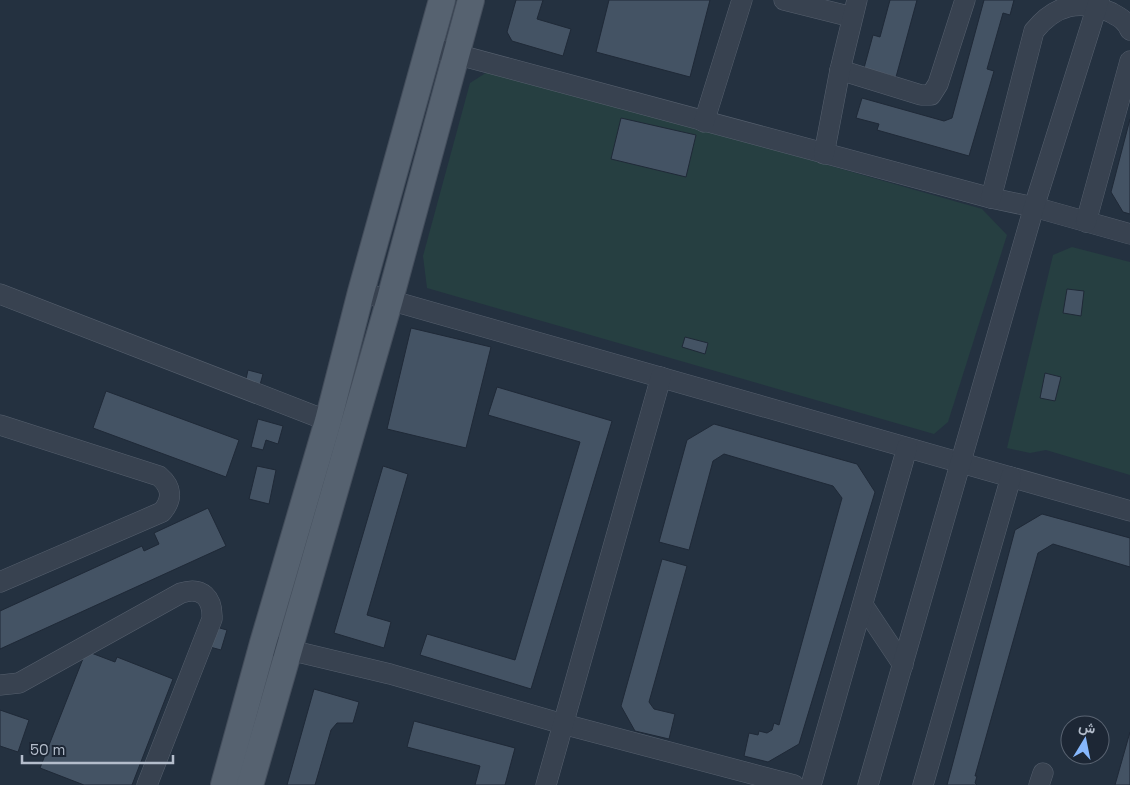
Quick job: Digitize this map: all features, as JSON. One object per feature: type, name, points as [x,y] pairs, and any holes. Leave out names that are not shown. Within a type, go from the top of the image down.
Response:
[{"type":"main road","points":[[224,785],[263,643],[328,421],[361,292],[442,0]]},
{"type":"main road","points":[[250,785],[390,299],[471,0]]},
{"type":"street","points":[[704,122],[742,0]]},
{"type":"street","points":[[784,0],[854,9],[824,154]]},
{"type":"street","points":[[840,70],[920,95],[931,95],[938,84],[965,0]]},
{"type":"street","points":[[991,198],[1034,31],[1045,17],[1060,7],[1080,2],[1098,2],[1127,23],[1130,30]]},
{"type":"street","points":[[868,785],[1034,207],[1098,2]]},
{"type":"street","points":[[429,47],[704,122],[991,198],[1034,207],[1130,234]]},
{"type":"street","points":[[1086,222],[1130,61]]},
{"type":"street","points":[[361,292],[1130,511]]},
{"type":"street","points":[[0,294],[328,421]]},
{"type":"street","points":[[546,785],[661,377]]},
{"type":"street","points":[[0,425],[159,476],[165,481],[169,489],[170,498],[168,506],[162,512],[0,582]]},
{"type":"street","points":[[811,785],[907,448]]},
{"type":"street","points":[[924,785],[1011,477]]},
{"type":"street","points":[[0,685],[20,683],[181,594],[190,590],[200,592],[209,599],[213,607],[212,619],[147,785]]},
{"type":"street","points":[[863,605],[902,665]]},
{"type":"street","points":[[263,643],[288,651],[390,674],[563,724],[794,785]]},
{"type":"green space","points":[[492,69],[982,209],[1007,235],[948,422],[934,434],[427,288],[423,256],[470,83]]},
{"type":"green space","points":[[1072,247],[1130,262],[1130,475],[1046,450],[1030,453],[1007,448],[1053,255]]},
{"type":"building","points":[[516,0],[543,0],[537,19],[571,29],[563,56],[512,41],[507,32]]},
{"type":"building","points":[[609,0],[710,0],[690,77],[596,52]]},
{"type":"building","points":[[890,0],[917,0],[896,77],[864,68],[873,35],[880,37]]},
{"type":"building","points":[[984,0],[1014,0],[1010,15],[1003,13],[987,69],[994,71],[969,156],[877,130],[879,124],[856,118],[862,98],[944,121],[952,118]]},
{"type":"building","points":[[621,118],[696,135],[686,177],[611,159]]},
{"type":"building","points":[[1130,119],[1130,214],[1123,212],[1111,192]]},
{"type":"building","points":[[1067,289],[1084,291],[1081,316],[1063,313]]},
{"type":"building","points":[[411,328],[491,347],[466,448],[387,429]]},
{"type":"building","points":[[685,337],[708,343],[705,354],[682,347]]},
{"type":"building","points":[[248,370],[263,374],[258,392],[244,388]]},
{"type":"building","points":[[1045,373],[1061,377],[1055,401],[1040,398]]},
{"type":"building","points":[[497,387],[612,421],[531,689],[420,655],[427,634],[515,660],[580,442],[488,415]]},
{"type":"building","points":[[106,391],[239,440],[226,477],[93,428]]},
{"type":"building","points":[[258,419],[283,426],[278,444],[266,440],[263,450],[251,447]]},
{"type":"building","points":[[714,424],[857,464],[875,492],[799,744],[768,762],[744,756],[749,733],[758,735],[759,731],[767,733],[772,730],[774,723],[779,725],[842,498],[833,486],[724,454],[713,461],[689,550],[659,542],[687,440]]},
{"type":"building","points":[[257,466],[276,470],[269,504],[249,499]]},
{"type":"building","points":[[383,466],[408,474],[367,615],[391,622],[384,648],[334,633]]},
{"type":"building","points":[[208,508],[226,546],[0,649],[0,611],[142,546],[144,551],[159,544],[154,533]]},
{"type":"building","points":[[1042,514],[1130,538],[1130,567],[1053,544],[1038,553],[975,776],[977,776],[975,783],[977,785],[947,785],[1015,530]]},
{"type":"building","points":[[662,559],[687,566],[649,702],[654,709],[675,714],[669,739],[635,731],[621,706]]},
{"type":"building","points":[[216,627],[227,630],[221,650],[210,647]]},
{"type":"building","points":[[86,651],[115,662],[117,657],[173,679],[132,785],[84,785],[40,768]]},
{"type":"building","points":[[314,689],[359,702],[353,723],[337,723],[331,730],[315,785],[287,785]]},
{"type":"building","points":[[0,710],[29,720],[18,752],[0,746]]},
{"type":"building","points":[[414,721],[515,748],[505,785],[475,785],[480,766],[407,747]]},
{"type":"building","points":[[1130,732],[1130,785],[1115,785]]}]
